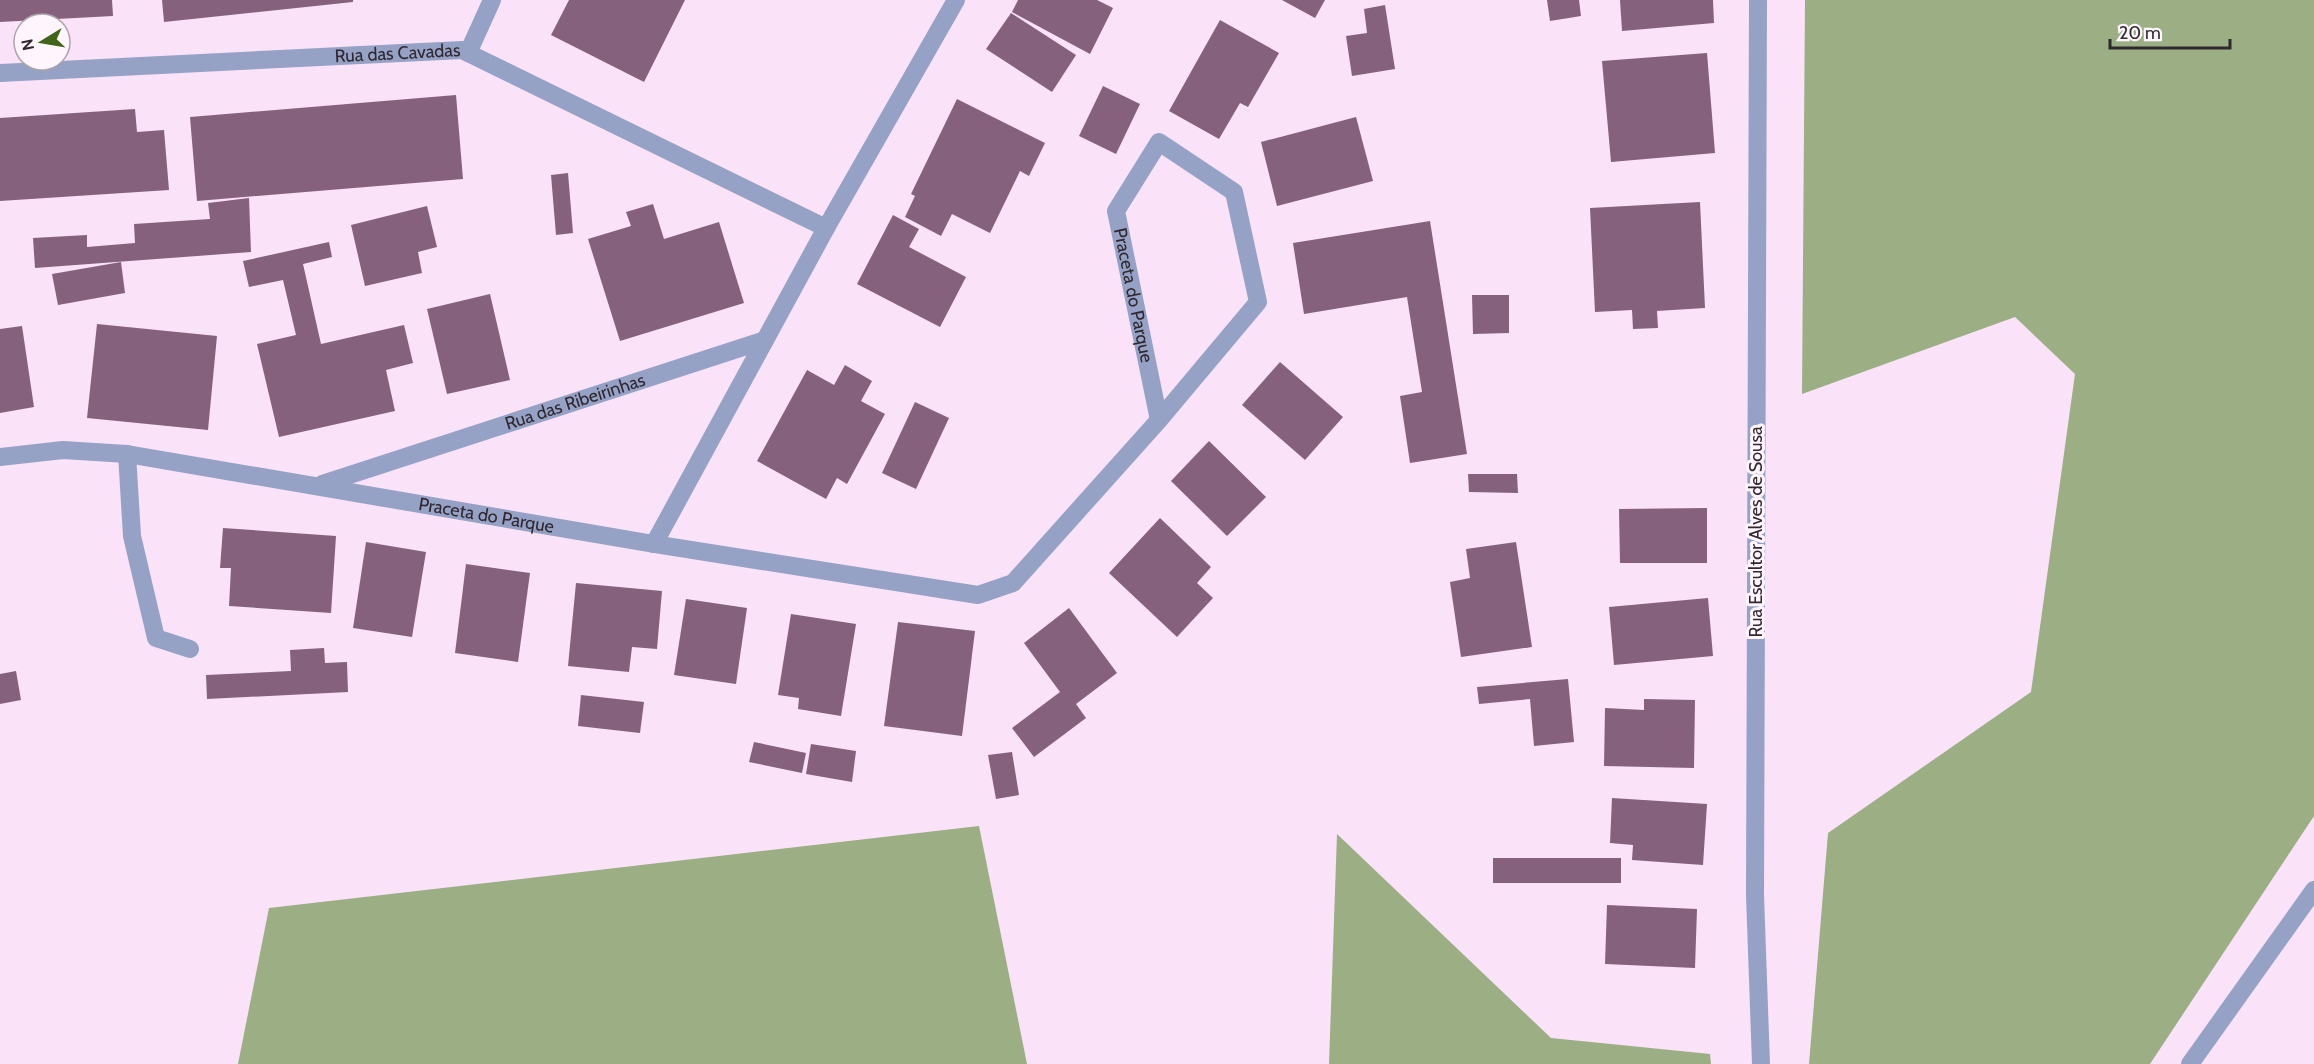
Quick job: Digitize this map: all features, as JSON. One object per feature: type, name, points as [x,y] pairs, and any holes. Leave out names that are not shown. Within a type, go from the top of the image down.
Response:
[{"type":"street","points":[[468,53],[492,0]]},
{"type":"street","points":[[654,544],[826,228],[956,0]]},
{"type":"street","name":"Rua Escultor Alves de Sousa","points":[[1758,0],[1755,895],[1761,1064]]},
{"type":"street","name":"Rua das Cavadas","points":[[0,73],[462,50],[826,228]]},
{"type":"street","name":"Praceta do Parque","points":[[317,486],[654,544],[978,595],[1013,583],[1159,420],[1258,302],[1234,192],[1159,142],[1116,211],[1159,420]]},
{"type":"street","name":"Rua das Ribeirinhas","points":[[0,457],[63,450],[127,454],[317,486],[765,340]]},
{"type":"street","points":[[127,454],[132,536],[156,638],[190,649]]},
{"type":"street","points":[[2190,1064],[2314,891]]},
{"type":"green space","points":[[1805,0],[2314,0],[2314,816],[2150,1064],[1809,1064],[1828,833],[2031,692],[2075,374],[2015,317],[1802,394]]},
{"type":"green space","points":[[979,826],[1027,1064],[238,1064],[269,908]]},
{"type":"green space","points":[[1337,834],[1551,1038],[1710,1054],[1711,1064],[1329,1064]]},
{"type":"building","points":[[0,0],[112,0],[113,16],[72,18],[72,12],[12,12],[12,21],[0,22]]},
{"type":"building","points":[[162,0],[353,0],[353,2],[164,22]]},
{"type":"building","points":[[569,0],[685,0],[644,82],[551,35]]},
{"type":"building","points":[[1018,0],[1097,0],[1113,8],[1090,54],[1012,12]]},
{"type":"building","points":[[1282,0],[1325,0],[1315,18]]},
{"type":"building","points":[[1547,0],[1579,0],[1581,16],[1550,21]]},
{"type":"building","points":[[1620,0],[1713,0],[1714,23],[1622,31]]},
{"type":"building","points":[[1385,5],[1395,69],[1352,76],[1346,36],[1367,33],[1364,9]]},
{"type":"building","points":[[1011,13],[1076,55],[1052,92],[986,49]]},
{"type":"building","points":[[1220,20],[1279,53],[1248,107],[1240,103],[1219,139],[1169,111]]},
{"type":"building","points":[[1707,53],[1715,153],[1611,162],[1602,61]]},
{"type":"building","points":[[1103,86],[1140,104],[1116,154],[1079,136]]},
{"type":"building","points":[[456,95],[463,179],[197,201],[190,117]]},
{"type":"building","points":[[957,99],[1045,143],[1029,176],[1020,171],[990,233],[952,214],[941,236],[905,217],[915,196],[911,194]]},
{"type":"building","points":[[135,109],[137,132],[164,130],[169,190],[0,201],[0,118]]},
{"type":"building","points":[[1356,117],[1373,181],[1277,206],[1261,142]]},
{"type":"building","points":[[568,173],[573,233],[556,235],[551,175]]},
{"type":"building","points":[[249,198],[251,252],[35,268],[33,238],[87,235],[87,247],[135,243],[134,224],[210,219],[208,203]]},
{"type":"building","points":[[1700,202],[1705,308],[1657,311],[1658,328],[1633,329],[1632,310],[1595,312],[1590,208]]},
{"type":"building","points":[[653,204],[664,239],[719,222],[744,303],[620,341],[588,239],[631,226],[626,212]]},
{"type":"building","points":[[427,206],[437,247],[418,252],[422,273],[365,286],[351,225]]},
{"type":"building","points":[[893,215],[919,229],[909,247],[966,277],[940,327],[857,284]]},
{"type":"building","points":[[1430,221],[1467,454],[1410,463],[1400,396],[1422,392],[1407,297],[1304,314],[1293,243]]},
{"type":"building","points":[[329,242],[332,257],[303,264],[321,344],[404,325],[413,363],[386,370],[395,411],[279,437],[257,344],[296,335],[283,280],[249,287],[243,261]]},
{"type":"building","points":[[121,262],[125,293],[58,305],[52,274]]},
{"type":"building","points":[[490,294],[510,380],[447,394],[427,309]]},
{"type":"building","points":[[1472,295],[1509,295],[1509,333],[1473,334]]},
{"type":"building","points":[[97,324],[217,336],[208,430],[87,418]]},
{"type":"building","points":[[22,326],[34,407],[0,413],[0,329]]},
{"type":"building","points":[[1280,362],[1343,417],[1305,460],[1242,405]]},
{"type":"building","points":[[845,365],[872,381],[861,401],[885,414],[847,484],[837,478],[826,499],[757,461],[807,370],[834,385]]},
{"type":"building","points":[[915,402],[949,418],[916,489],[882,473]]},
{"type":"building","points":[[1209,441],[1266,497],[1227,536],[1171,481]]},
{"type":"building","points":[[1468,474],[1517,474],[1518,493],[1469,492]]},
{"type":"building","points":[[1707,508],[1707,563],[1620,563],[1619,509]]},
{"type":"building","points":[[1160,518],[1211,567],[1197,583],[1213,598],[1177,637],[1109,573]]},
{"type":"building","points":[[223,528],[336,536],[331,613],[229,606],[231,568],[220,568]]},
{"type":"building","points":[[366,542],[426,552],[412,637],[353,628]]},
{"type":"building","points":[[1516,542],[1532,647],[1461,657],[1450,582],[1470,578],[1466,549]]},
{"type":"building","points":[[466,564],[530,573],[518,662],[455,653]]},
{"type":"building","points":[[576,583],[662,591],[657,649],[632,647],[629,672],[568,666]]},
{"type":"building","points":[[1708,598],[1713,656],[1614,665],[1609,607]]},
{"type":"building","points":[[686,599],[747,608],[736,684],[674,675]]},
{"type":"building","points":[[1069,608],[1117,673],[1076,704],[1086,718],[1034,757],[1012,728],[1060,692],[1024,643]]},
{"type":"building","points":[[791,614],[856,624],[841,716],[798,709],[799,698],[778,695]]},
{"type":"building","points":[[898,622],[975,631],[962,736],[884,726]]},
{"type":"building","points":[[324,648],[325,663],[347,662],[348,692],[207,699],[206,675],[291,671],[290,650]]},
{"type":"building","points":[[16,671],[21,700],[0,704],[0,674]]},
{"type":"building","points":[[1568,679],[1574,742],[1534,746],[1530,699],[1479,704],[1477,687]]},
{"type":"building","points":[[581,695],[644,702],[640,733],[578,726]]},
{"type":"building","points":[[1644,699],[1695,700],[1694,768],[1604,766],[1605,708],[1644,710]]},
{"type":"building","points":[[754,742],[806,753],[802,773],[749,762]]},
{"type":"building","points":[[811,744],[856,751],[852,782],[806,774]]},
{"type":"building","points":[[1012,752],[1019,795],[996,799],[988,755]]},
{"type":"building","points":[[1612,798],[1707,804],[1703,865],[1632,860],[1633,845],[1610,843]]},
{"type":"building","points":[[1493,858],[1621,858],[1621,883],[1493,883]]},
{"type":"building","points":[[1607,905],[1697,909],[1695,968],[1605,964]]}]
